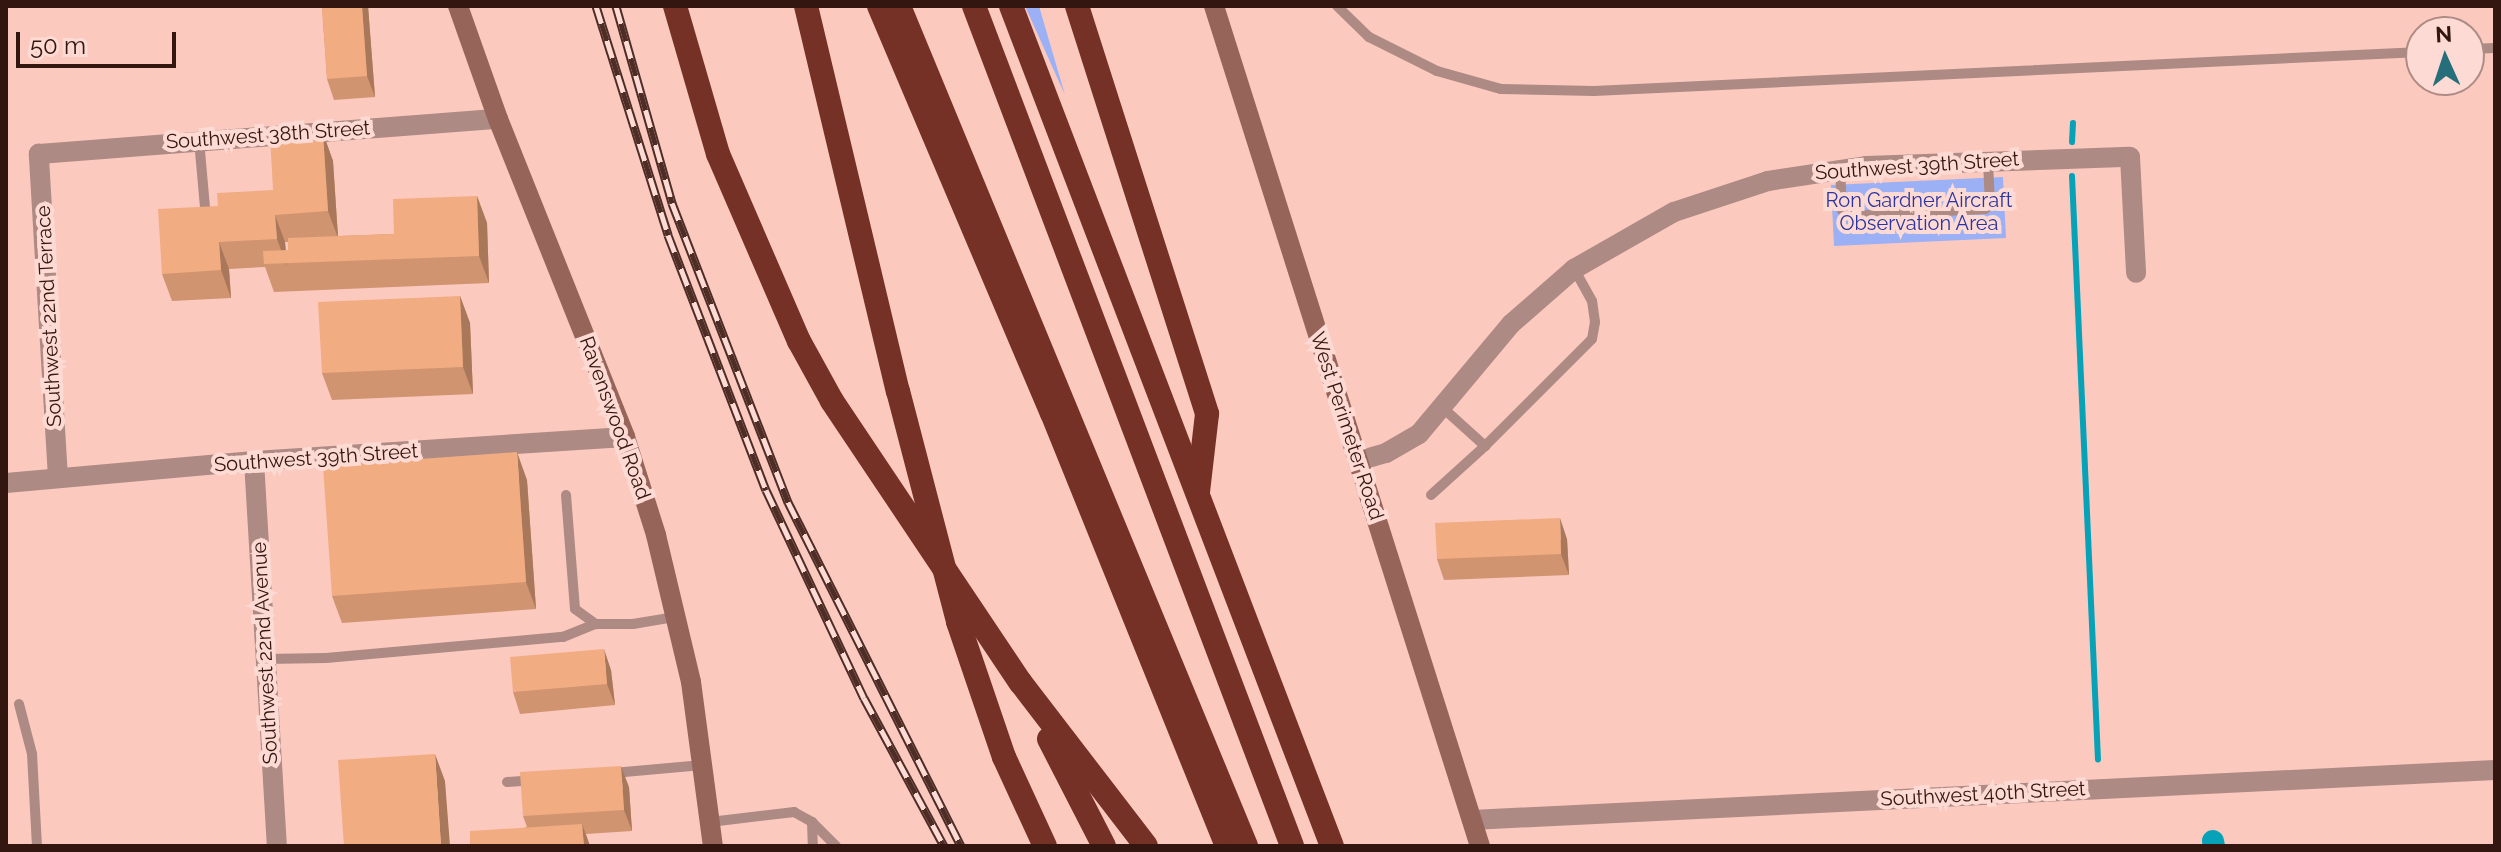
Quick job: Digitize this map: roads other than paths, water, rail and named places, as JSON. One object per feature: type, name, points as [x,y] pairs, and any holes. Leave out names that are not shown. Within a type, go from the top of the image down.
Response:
[{"type":"highway","points":[[675,6],[718,154],[799,341],[832,401],[1021,683],[1146,846]]},
{"type":"highway","points":[[806,6],[898,391],[958,622],[1004,757],[1045,846]]},
{"type":"highway","points":[[879,6],[1052,413],[1227,846]]},
{"type":"highway","points":[[899,6],[1246,846]]},
{"type":"highway","points":[[974,6],[1292,846]]},
{"type":"highway","points":[[1011,6],[1332,846]]},
{"type":"highway","points":[[1077,6],[1207,414],[1197,498]]},
{"type":"highway","points":[[1021,683],[1104,846]]},
{"type":"street","name":"Ravenswood Road","points":[[458,6],[498,119],[625,437],[656,535],[691,682],[713,846]]},
{"type":"street","name":"West Perimeter Road","points":[[1214,6],[1480,846]]},
{"type":"street","name":"Southwest 38th Street","points":[[39,154],[498,119]]},
{"type":"street","name":"Southwest 22nd Terrace","points":[[39,154],[58,478]]},
{"type":"street","name":"Southwest 39th Street","points":[[1358,461],[1409,441],[1443,408],[1471,368],[1511,324],[1574,269],[1648,225],[1703,200],[1768,181],[1840,168],[2130,157],[2136,273]]},
{"type":"street","name":"Southwest 39th Street","points":[[6,483],[254,461],[625,437]]},
{"type":"street","name":"Southwest 22nd Avenue","points":[[254,461],[277,846]]},
{"type":"street","name":"Southwest 40th Street","points":[[1472,820],[2495,770]]},
{"type":"lane","points":[[1337,6],[1369,37],[1437,71],[1501,89],[1594,91],[2405,53]]},
{"type":"lane","points":[[199,140],[207,225]]},
{"type":"lane","points":[[1840,168],[1842,210],[1846,216],[1985,209],[1990,205],[1988,161]]},
{"type":"lane","points":[[1431,495],[1592,339],[1595,322],[1592,301],[1574,269]]},
{"type":"lane","points":[[1443,408],[1485,446]]},
{"type":"lane","points":[[566,495],[575,609],[596,624]]},
{"type":"lane","points":[[266,659],[326,658],[563,637],[596,624],[633,624],[675,617]]},
{"type":"lane","points":[[19,704],[32,754],[37,846]]},
{"type":"lane","points":[[597,775],[703,765]]},
{"type":"lane","points":[[507,782],[552,779]]},
{"type":"lane","points":[[710,822],[794,812],[812,822],[836,846]]},
{"type":"lane","points":[[812,822],[813,846]]},
{"type":"waterway","points":[[2072,142],[2073,123]]},
{"type":"waterway","points":[[2072,176],[2098,759]]},
{"type":"waterway","points":[[2213,841],[2214,846]]},
{"type":"railway","points":[[596,6],[668,235],[766,490],[864,698],[944,846]]},
{"type":"railway","points":[[616,6],[672,203],[788,502],[961,846]]},
{"type":"park label","name":"Ron Gardner Aircraft Observation Area","points":[[1919,212]]}]
